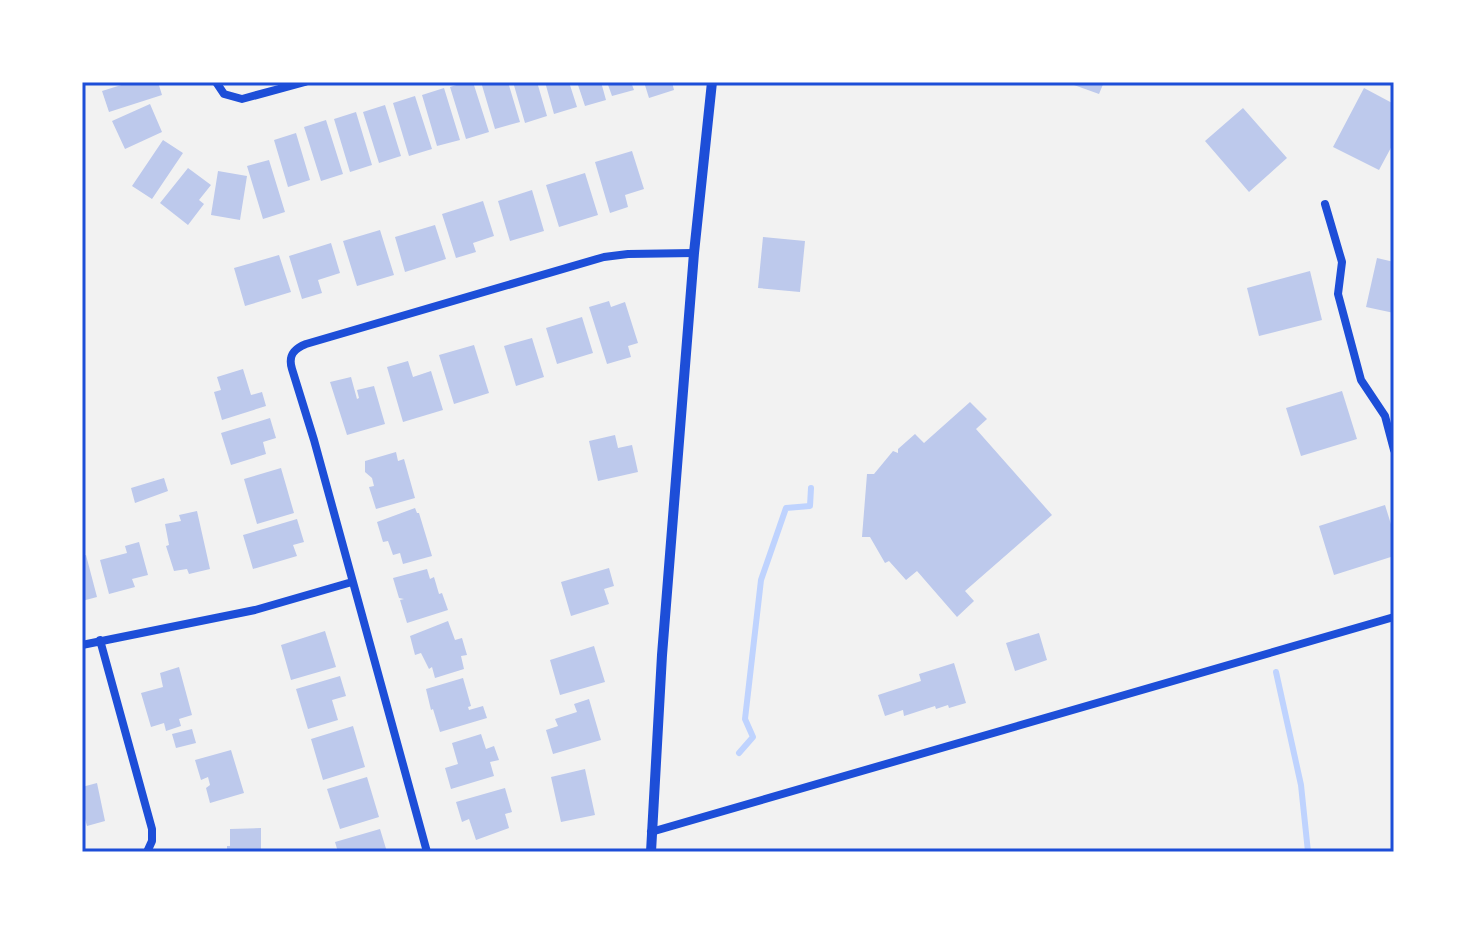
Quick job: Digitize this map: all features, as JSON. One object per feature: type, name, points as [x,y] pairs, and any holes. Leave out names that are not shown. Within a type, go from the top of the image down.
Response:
[{"type":"street","points":[[216,82],[224,94],[242,99],[305,82]]},
{"type":"street","points":[[651,852],[694,253],[712,82]]},
{"type":"street","points":[[1325,204],[1342,262],[1338,294],[1361,380],[1385,416],[1394,450]]},
{"type":"street","points":[[427,852],[290,360],[295,349],[312,342],[604,257],[694,253]]},
{"type":"street","points":[[82,645],[255,610],[352,582]]},
{"type":"street","points":[[651,832],[1394,617]]},
{"type":"street","points":[[100,640],[152,829],[152,841],[147,852]]},
{"type":"building","points":[[131,82],[158,82],[162,95],[109,112],[102,91]]},
{"type":"building","points":[[473,82],[489,132],[466,139],[450,87]]},
{"type":"building","points":[[481,82],[508,82],[520,122],[495,129]]},
{"type":"building","points":[[513,82],[537,82],[547,116],[525,123]]},
{"type":"building","points":[[545,82],[569,82],[577,107],[554,114]]},
{"type":"building","points":[[577,82],[601,82],[606,100],[585,106]]},
{"type":"building","points":[[607,82],[631,82],[634,90],[612,96]]},
{"type":"building","points":[[644,82],[672,82],[674,90],[649,98]]},
{"type":"building","points":[[1075,82],[1104,82],[1099,94],[1074,85]]},
{"type":"building","points":[[444,88],[460,140],[437,146],[422,95]]},
{"type":"building","points":[[1364,88],[1394,104],[1394,142],[1379,170],[1333,147]]},
{"type":"building","points":[[415,96],[432,149],[409,156],[393,103]]},
{"type":"building","points":[[150,104],[162,132],[125,149],[112,121]]},
{"type":"building","points":[[385,105],[401,156],[379,163],[363,112]]},
{"type":"building","points":[[1243,108],[1287,158],[1249,192],[1205,141]]},
{"type":"building","points":[[356,112],[372,165],[350,172],[334,119]]},
{"type":"building","points":[[326,120],[343,174],[321,181],[304,127]]},
{"type":"building","points":[[296,133],[310,180],[288,187],[274,140]]},
{"type":"building","points":[[163,140],[183,153],[152,199],[132,186]]},
{"type":"building","points":[[632,151],[644,189],[625,195],[628,207],[610,213],[595,162]]},
{"type":"building","points":[[269,160],[285,212],[263,219],[247,166]]},
{"type":"building","points":[[188,168],[211,185],[199,200],[204,204],[188,225],[160,203]]},
{"type":"building","points":[[218,171],[247,176],[240,220],[211,215]]},
{"type":"building","points":[[585,173],[598,215],[559,227],[546,185]]},
{"type":"building","points":[[532,190],[544,231],[510,241],[498,201]]},
{"type":"building","points":[[483,201],[494,236],[473,243],[476,252],[456,258],[442,214]]},
{"type":"building","points":[[435,225],[446,259],[405,272],[395,237]]},
{"type":"building","points":[[380,230],[394,275],[357,286],[343,241]]},
{"type":"building","points":[[763,237],[805,241],[800,292],[758,288]]},
{"type":"building","points":[[331,243],[340,273],[318,280],[322,293],[302,299],[289,256]]},
{"type":"building","points":[[279,255],[291,292],[245,306],[234,268]]},
{"type":"building","points":[[1377,258],[1394,262],[1394,313],[1366,307]]},
{"type":"building","points":[[1310,271],[1322,320],[1259,336],[1247,288]]},
{"type":"building","points":[[609,301],[611,307],[625,302],[638,343],[628,346],[631,357],[607,364],[589,307]]},
{"type":"building","points":[[582,317],[593,353],[557,364],[546,328]]},
{"type":"building","points":[[532,338],[544,377],[516,386],[504,346]]},
{"type":"building","points":[[474,345],[489,393],[454,404],[439,355]]},
{"type":"building","points":[[408,361],[413,377],[431,371],[443,410],[403,422],[387,367]]},
{"type":"building","points":[[243,369],[251,395],[262,392],[266,406],[222,420],[214,392],[221,390],[217,377]]},
{"type":"building","points":[[351,377],[357,399],[357,390],[374,386],[385,424],[347,435],[330,382]]},
{"type":"building","points":[[1342,391],[1357,439],[1301,456],[1286,408]]},
{"type":"building","points":[[970,402],[987,419],[976,429],[1052,515],[965,591],[974,601],[957,617],[917,571],[906,580],[889,561],[885,563],[870,537],[862,537],[867,474],[874,474],[893,451],[898,453],[898,449],[915,434],[924,443]]},
{"type":"building","points":[[270,418],[276,438],[263,442],[266,454],[231,465],[221,433]]},
{"type":"building","points":[[615,435],[618,448],[632,445],[638,472],[598,481],[589,441]]},
{"type":"building","points":[[396,452],[398,461],[404,459],[415,498],[376,509],[369,487],[374,486],[372,478],[365,472],[365,461]]},
{"type":"building","points":[[281,468],[294,513],[257,524],[244,479]]},
{"type":"building","points":[[164,478],[168,491],[135,503],[131,488]]},
{"type":"building","points":[[1385,505],[1394,534],[1394,556],[1334,575],[1319,526]]},
{"type":"building","points":[[415,508],[432,556],[403,564],[400,553],[393,555],[388,541],[383,542],[377,522]]},
{"type":"building","points":[[197,511],[210,569],[189,574],[187,569],[174,571],[166,546],[169,545],[165,524],[181,521],[179,515]]},
{"type":"building","points":[[297,519],[304,542],[293,545],[297,556],[253,569],[243,535]]},
{"type":"building","points":[[139,542],[148,575],[132,579],[135,587],[109,594],[100,560],[127,553],[125,546]]},
{"type":"building","points":[[86,555],[97,597],[82,601],[82,556]]},
{"type":"building","points":[[609,568],[614,586],[604,589],[609,604],[571,616],[561,582]]},
{"type":"building","points":[[427,569],[430,579],[434,577],[448,610],[407,623],[400,600],[404,599],[399,598],[393,578]]},
{"type":"building","points":[[448,621],[455,640],[462,638],[467,655],[461,656],[464,669],[435,678],[432,667],[429,669],[421,653],[415,655],[410,636]]},
{"type":"building","points":[[325,631],[336,667],[291,680],[281,645]]},
{"type":"building","points":[[1039,633],[1047,660],[1015,671],[1006,643]]},
{"type":"building","points":[[594,646],[605,682],[560,695],[550,660]]},
{"type":"building","points":[[954,663],[966,703],[949,708],[948,705],[936,709],[935,706],[904,716],[903,710],[885,716],[878,695],[921,681],[919,674]]},
{"type":"building","points":[[179,667],[192,715],[179,719],[181,726],[166,731],[164,723],[151,727],[141,693],[163,687],[160,673]]},
{"type":"building","points":[[340,676],[346,696],[332,700],[338,720],[308,729],[296,689]]},
{"type":"building","points":[[463,678],[471,706],[469,710],[483,706],[487,718],[440,732],[426,689]]},
{"type":"building","points":[[589,699],[601,740],[553,754],[546,730],[558,726],[555,719],[577,712],[574,704]]},
{"type":"building","points":[[353,726],[365,767],[323,780],[311,739]]},
{"type":"building","points":[[192,729],[196,743],[176,748],[172,734]]},
{"type":"building","points":[[481,734],[486,749],[494,746],[499,760],[490,762],[494,776],[451,789],[445,768],[458,764],[452,743]]},
{"type":"building","points":[[231,750],[244,793],[210,803],[206,788],[210,785],[208,777],[201,780],[195,760]]},
{"type":"building","points":[[585,769],[595,815],[561,822],[551,777]]},
{"type":"building","points":[[367,777],[379,817],[340,829],[327,789]]},
{"type":"building","points":[[97,783],[105,821],[87,826],[85,819],[82,820],[82,787]]},
{"type":"building","points":[[505,788],[512,812],[505,814],[509,828],[476,840],[469,819],[462,822],[456,802]]},
{"type":"building","points":[[261,828],[261,852],[227,852],[230,829]]},
{"type":"building","points":[[380,829],[387,852],[338,852],[335,842]]},
{"type":"waterway","points":[[739,753],[753,737],[745,719],[761,580],[786,508],[810,506],[811,488]]},
{"type":"waterway","points":[[1276,672],[1301,785],[1308,852]]}]
